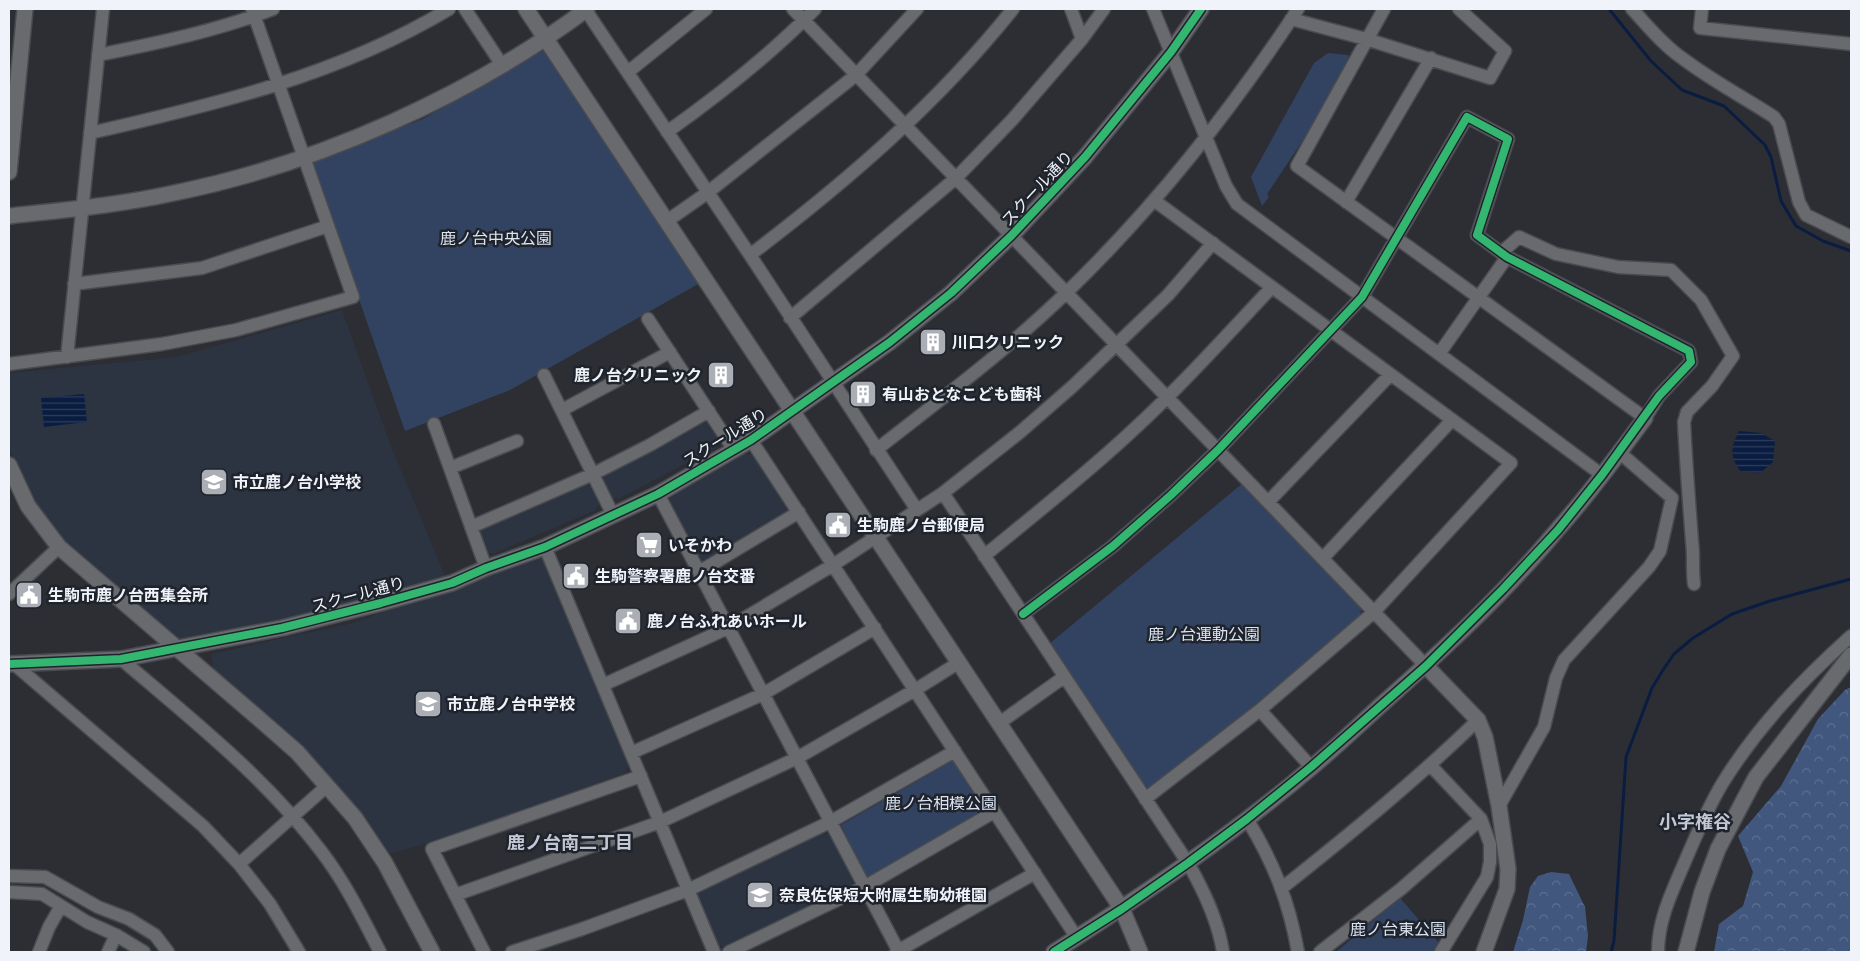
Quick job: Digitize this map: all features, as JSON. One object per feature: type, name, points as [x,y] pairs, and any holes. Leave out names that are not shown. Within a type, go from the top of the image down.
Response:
[{"type":"street","points":[[9,172],[25,9]]},
{"type":"street","points":[[67,357],[103,9]]},
{"type":"street","points":[[98,55],[171,40],[253,13],[273,9]]},
{"type":"street","points":[[90,133],[182,112],[338,64],[398,36],[448,9]]},
{"type":"street","points":[[465,9],[502,65]]},
{"type":"street","points":[[526,9],[1122,909],[1140,952]]},
{"type":"street","points":[[9,216],[82,208],[174,193],[304,158],[379,127],[446,96],[546,38],[586,9],[917,510]]},
{"type":"street","points":[[628,72],[706,9]]},
{"type":"street","points":[[793,9],[1478,720],[1485,737],[1508,862],[1508,890],[1484,952]]},
{"type":"street","points":[[667,132],[716,98],[815,9]]},
{"type":"street","points":[[666,221],[707,193],[856,75],[917,9]]},
{"type":"street","points":[[750,255],[818,203],[906,126],[967,64],[1013,9]]},
{"type":"street","points":[[1071,9],[1082,39]]},
{"type":"street","points":[[790,318],[956,178],[1012,120],[1082,39],[1104,9]]},
{"type":"street","points":[[1153,9],[1226,186],[1237,204],[1602,475]]},
{"type":"street","name":"スクール通り","points":[[11,664],[121,659],[282,628],[452,582],[545,547],[658,494],[751,440],[890,342],[951,293],[1011,236],[1085,157],[1171,52],[1201,9]]},
{"type":"street","points":[[1384,9],[1297,166],[1644,418]]},
{"type":"street","points":[[876,450],[971,377],[1067,292],[1155,201],[1206,138],[1295,14],[1366,39],[1490,78],[1505,52],[1459,9]]},
{"type":"street","points":[[1632,9],[1680,58],[1774,116],[1779,124],[1799,202],[1806,215],[1851,237]]},
{"type":"street","points":[[1702,9],[1700,28],[1851,44]]},
{"type":"street","points":[[9,364],[162,344],[236,330],[353,297],[253,13]]},
{"type":"street","points":[[1346,202],[1431,58]]},
{"type":"street","points":[[1023,614],[1113,546],[1171,495],[1218,450],[1362,296],[1467,117],[1508,139],[1477,235],[1504,255],[1689,350],[1691,362],[1659,396],[1602,475],[1558,530],[1509,583],[1426,666],[1311,767],[1246,819],[1188,863],[1122,909],[1054,952]]},
{"type":"street","points":[[1145,799],[1260,710],[1374,612],[1510,464],[1155,201]]},
{"type":"street","points":[[74,284],[202,268],[328,226]]},
{"type":"street","points":[[1439,354],[1478,298],[1504,255],[1519,237],[1556,254],[1618,267],[1671,270],[1701,300],[1733,356],[1717,380],[1687,412],[1684,422],[1694,584]]},
{"type":"street","points":[[603,685],[728,628],[833,565],[943,493],[1019,433],[1117,345],[1168,294],[1213,243]]},
{"type":"street","points":[[984,556],[1081,477],[1167,398],[1272,287]]},
{"type":"street","points":[[648,319],[734,450]]},
{"type":"street","points":[[562,410],[670,352]]},
{"type":"street","points":[[544,375],[613,515]]},
{"type":"street","points":[[1268,502],[1390,375]]},
{"type":"street","points":[[471,527],[593,474],[650,445],[709,411]]},
{"type":"street","points":[[1323,558],[1452,420]]},
{"type":"street","points":[[434,424],[486,568]]},
{"type":"street","points":[[751,440],[1077,938]]},
{"type":"street","points":[[450,468],[517,441]]},
{"type":"street","points":[[1499,806],[1544,727],[1556,678],[1564,660],[1648,567],[1660,551],[1672,498],[1619,452]]},
{"type":"street","points":[[9,465],[28,506],[59,547],[297,752],[328,786],[355,818],[385,863],[432,952]]},
{"type":"street","points":[[943,493],[1188,863],[1203,888],[1223,952]]},
{"type":"street","points":[[658,494],[897,952],[1035,873]]},
{"type":"street","points":[[699,572],[799,512]]},
{"type":"street","points":[[9,594],[59,547]]},
{"type":"street","points":[[545,547],[714,952]]},
{"type":"street","points":[[631,753],[763,694],[875,628]]},
{"type":"street","points":[[1658,952],[1658,936],[1670,896],[1722,784],[1756,734],[1778,706],[1808,675],[1851,636]]},
{"type":"street","points":[[1786,737],[1800,713],[1851,641]]},
{"type":"street","points":[[1686,952],[1702,892],[1718,849],[1756,777],[1851,655]]},
{"type":"street","points":[[121,659],[256,777],[294,816],[322,851],[343,882],[380,952]]},
{"type":"street","points":[[455,895],[660,822],[796,758],[915,690],[958,663]]},
{"type":"street","points":[[11,664],[203,826],[239,864],[270,904],[299,952]]},
{"type":"street","points":[[998,724],[1064,677]]},
{"type":"street","points":[[1260,710],[1311,767]]},
{"type":"street","points":[[1282,888],[1358,828],[1431,766],[1478,720]]},
{"type":"street","points":[[512,952],[582,929],[688,890],[830,822],[955,751]]},
{"type":"street","points":[[1431,766],[1481,819],[1490,844],[1490,862],[1487,877],[1442,952]]},
{"type":"street","points":[[484,952],[432,849],[640,776]]},
{"type":"street","points":[[239,864],[328,786]]},
{"type":"street","points":[[729,952],[864,887],[994,812]]},
{"type":"street","points":[[1246,819],[1260,840],[1282,888],[1293,924],[1298,952]]},
{"type":"street","points":[[1320,952],[1401,889],[1481,819]]},
{"type":"street","points":[[9,876],[45,876],[98,907],[136,923],[155,935],[168,952]]},
{"type":"street","points":[[9,892],[42,894],[88,922],[116,935],[144,952]]},
{"type":"street","points":[[39,952],[49,927],[62,906]]},
{"type":"street","points":[[108,952],[116,935]]},
{"type":"shaded area","name":"市立鹿ノ台小学校","points":[[342,310],[389,441],[445,576],[384,595],[178,642],[62,542],[41,516],[15,467],[9,446],[9,373],[177,357]]},
{"type":"shaded area","points":[[84,394],[87,422],[44,427],[41,398]]},
{"type":"shaded area","points":[[702,422],[711,423],[721,440],[717,447],[620,498],[610,498],[602,482],[605,474]]},
{"type":"shaded area","points":[[1739,431],[1761,433],[1775,441],[1773,462],[1760,473],[1740,471],[1736,465],[1732,451]]},
{"type":"shaded area","points":[[744,454],[753,454],[787,507],[785,517],[701,564],[669,503],[672,495]]},
{"type":"shaded area","points":[[584,484],[593,487],[601,503],[594,511],[493,554],[484,551],[479,535],[482,527],[525,511]]},
{"type":"shaded area","name":"市立鹿ノ台中学校","points":[[538,556],[547,562],[630,762],[625,773],[490,824],[391,854],[321,766],[286,732],[214,674],[211,654],[353,623]]},
{"type":"shaded area","points":[[821,832],[830,835],[854,879],[850,888],[723,947],[715,944],[696,896],[699,890]]},
{"type":"green space","name":"鹿ノ台中央公園","points":[[542,51],[549,54],[700,283],[510,390],[405,431],[311,162],[423,119]]},
{"type":"green space","points":[[1328,53],[1348,55],[1349,61],[1315,122],[1267,194],[1269,197],[1262,206],[1251,177],[1314,63]]},
{"type":"green space","name":"鹿ノ台運動公園","points":[[1243,483],[1362,605],[1360,616],[1260,707],[1154,788],[1144,786],[1049,644]]},
{"type":"green space","points":[[1851,687],[1851,952],[1714,952],[1719,924],[1743,906],[1753,872],[1738,836],[1781,786],[1818,719],[1845,690]]},
{"type":"green space","name":"鹿ノ台相模公園","points":[[954,760],[989,812],[867,879],[841,825]]},
{"type":"green space","points":[[1551,872],[1569,874],[1585,907],[1588,936],[1586,952],[1513,952],[1523,920],[1530,887],[1538,876]]},
{"type":"green space","name":"鹿ノ台東公園","points":[[1400,898],[1439,943],[1435,952],[1336,952]]},
{"type":"waterway","points":[[1609,9],[1651,61],[1682,90],[1724,106],[1765,145],[1771,157],[1781,201],[1796,226],[1823,241],[1851,251]]},
{"type":"waterway","points":[[1611,952],[1614,941],[1626,757],[1652,688],[1663,670],[1674,654],[1693,638],[1732,614],[1770,601],[1851,579]]},
{"type":"cycle path","points":[[9,664],[121,659],[282,628],[381,603],[452,583],[486,568],[545,547],[658,494],[751,440],[890,342],[951,293],[1011,236],[1085,157],[1171,52],[1201,9]]},
{"type":"cycle path","points":[[1023,614],[1113,546],[1171,495],[1218,450],[1362,297],[1467,117],[1508,139],[1477,235],[1507,257],[1689,351],[1691,362],[1659,396],[1602,475],[1558,530],[1503,589],[1426,666],[1311,767],[1247,819],[1122,909],[1054,952]]},
{"type":"place","name":"川口クリニック","points":[[933,342]]},
{"type":"place","name":"鹿ノ台クリニック","points":[[721,375]]},
{"type":"place","name":"有山おとなこども歯科","points":[[863,394]]},
{"type":"place","name":"市立鹿ノ台小学校","points":[[214,482]]},
{"type":"place","name":"生駒鹿ノ台郵便局","points":[[838,525]]},
{"type":"place","name":"いそかわ","points":[[649,545]]},
{"type":"place","name":"生駒警察署鹿ノ台交番","points":[[576,576]]},
{"type":"place","name":"生駒市鹿ノ台西集会所","points":[[29,595]]},
{"type":"place","name":"鹿ノ台ふれあいホール","points":[[628,621]]},
{"type":"place","name":"市立鹿ノ台中学校","points":[[428,704]]},
{"type":"place","name":"奈良佐保短大附属生駒幼稚園","points":[[760,895]]},
{"type":"district","name":"小字権谷","points":[[1695,822]]},
{"type":"district","name":"鹿ノ台南二丁目","points":[[570,843]]}]
